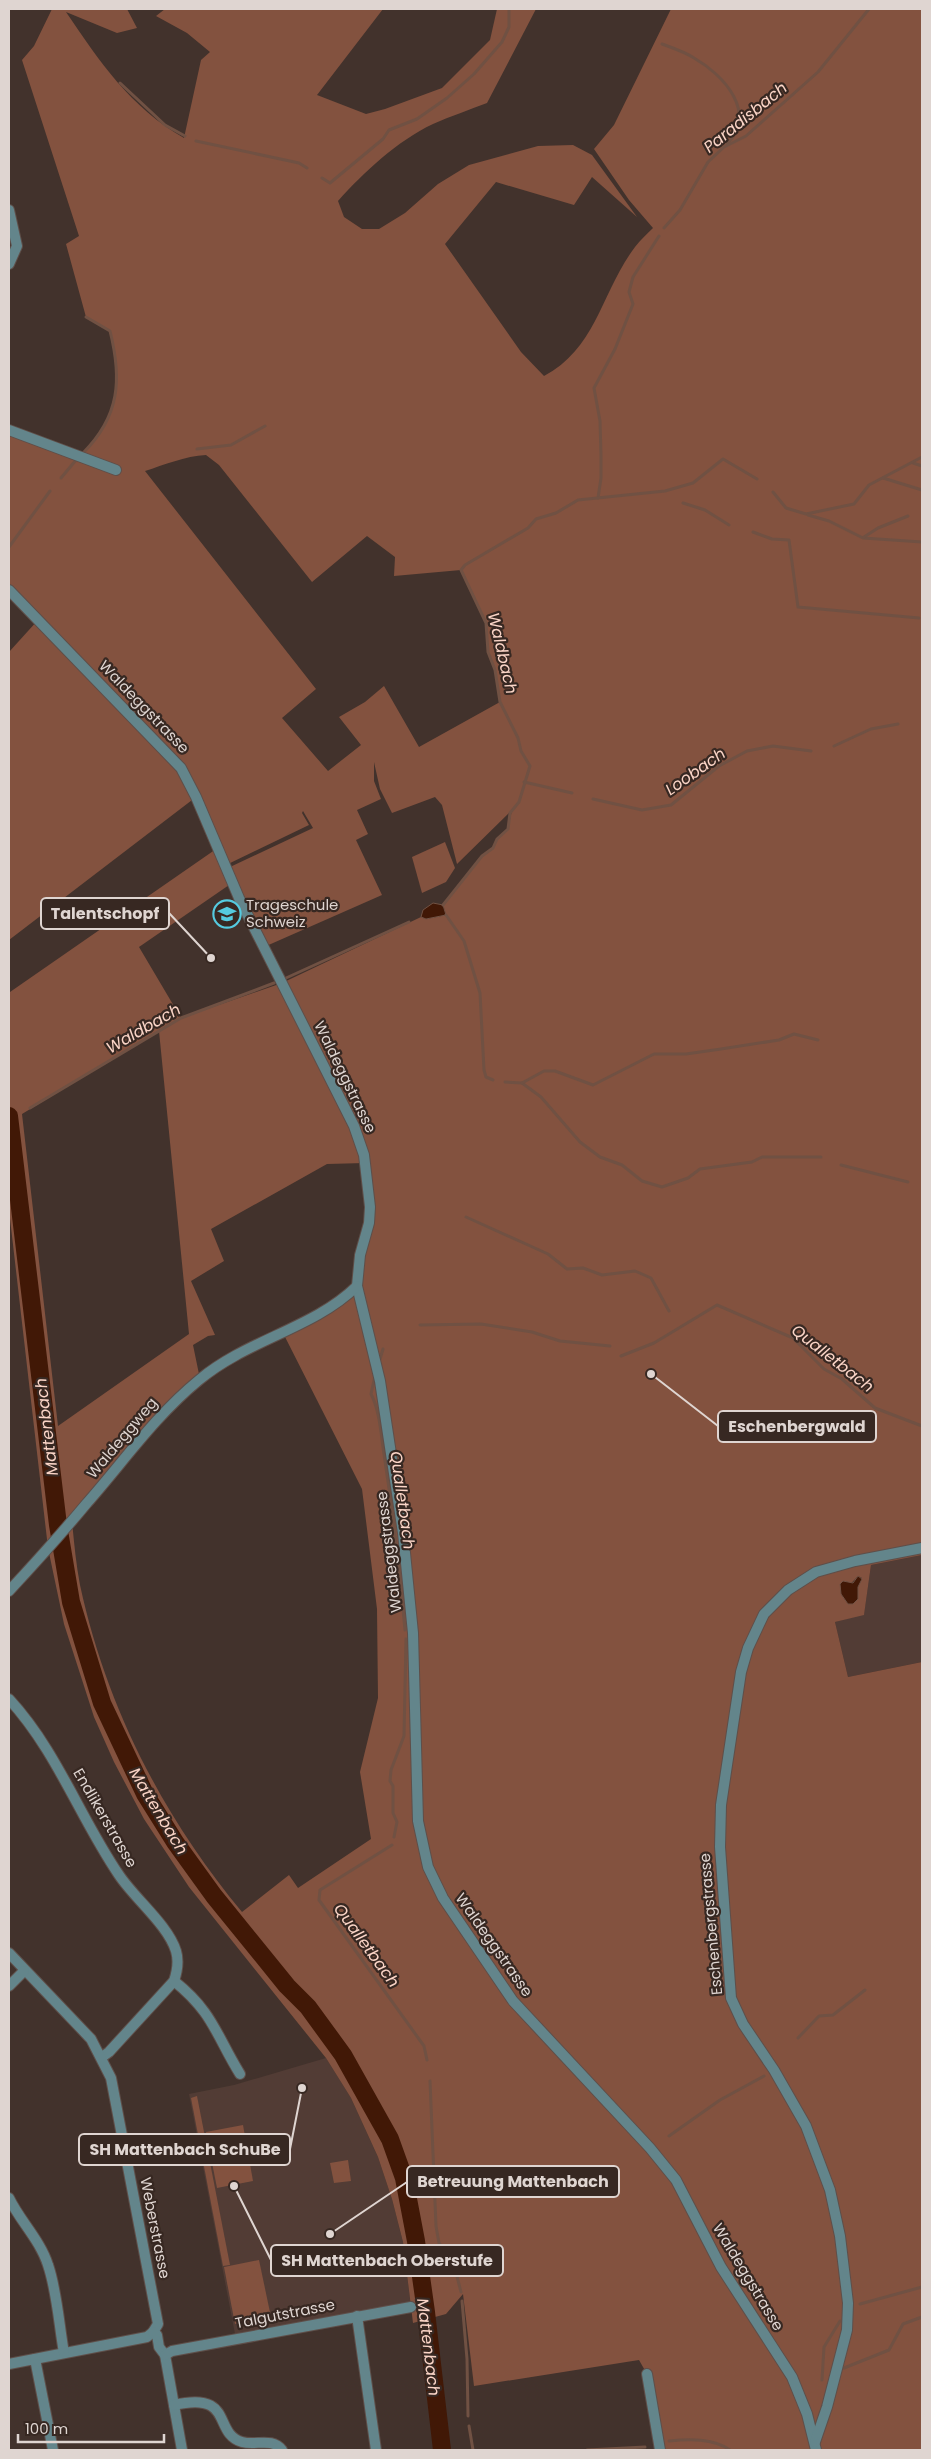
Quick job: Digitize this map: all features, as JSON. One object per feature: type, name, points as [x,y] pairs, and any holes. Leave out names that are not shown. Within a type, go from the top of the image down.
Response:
[{"type":"street","points":[[9,210],[17,246],[9,264]]},
{"type":"street","points":[[9,430],[116,470]]},
{"type":"street","name":"Waldeggstrasse","points":[[9,590],[153,737],[180,768],[196,797],[239,898],[350,1118],[363,1149],[370,1214],[360,1255],[357,1286],[380,1376],[403,1533],[413,1643],[418,1821],[430,1873],[453,1914],[513,2001],[650,2148],[676,2180],[721,2267],[792,2377],[805,2408],[815,2446]]},
{"type":"street","name":"Waldeggweg","points":[[9,1590],[66,1528],[149,1426],[200,1379],[224,1360],[330,1309],[357,1286]]},
{"type":"street","name":"Eschenbergstrasse","points":[[815,2446],[847,2330],[848,2303],[840,2236],[830,2190],[806,2126],[783,2084],[743,2024],[731,1998],[720,1847],[721,1804],[741,1672],[748,1648],[764,1614],[788,1590],[816,1572],[856,1561],[922,1548]]},
{"type":"street","name":"Endlikerstrasse","points":[[9,1699],[28,1720],[42,1740],[91,1832],[120,1877],[171,1940],[177,1952],[178,1970],[174,1981]]},
{"type":"street","name":"Weberstrasse","points":[[9,1953],[91,2040],[102,2057],[111,2078],[158,2324],[153,2332]]},
{"type":"street","points":[[9,1986],[24,1971]]},
{"type":"street","points":[[102,2057],[109,2052],[174,1981],[188,1992],[208,2015],[240,2074]]},
{"type":"street","points":[[9,2198],[17,2214],[37,2242],[48,2265],[64,2353]]},
{"type":"street","name":"Talgutstrasse","points":[[165,2356],[172,2351],[412,2306]]},
{"type":"street","points":[[357,2316],[376,2450]]},
{"type":"street","points":[[9,2364],[146,2337],[153,2332],[157,2335],[159,2347],[165,2356],[182,2450]]},
{"type":"street","points":[[35,2359],[53,2450]]},
{"type":"street","points":[[647,2374],[660,2450]]},
{"type":"street","points":[[174,2405],[201,2402],[212,2406],[229,2432],[239,2441],[270,2442],[278,2445],[282,2450]]},
{"type":"shaded area","points":[[52,9],[127,9],[137,28],[117,33],[66,12],[104,66],[132,98],[165,126],[184,138],[201,60],[210,52],[187,33],[156,16],[165,9],[383,9],[317,95],[366,114],[442,88],[490,40],[497,9],[536,9],[487,103],[433,124],[407,139],[370,168],[338,201],[344,217],[362,229],[379,229],[405,213],[438,184],[469,165],[538,146],[573,145],[592,155],[637,217],[592,177],[574,205],[496,182],[445,244],[521,352],[544,376],[562,364],[576,350],[597,318],[624,264],[637,244],[653,228],[629,200],[594,149],[614,125],[671,9],[922,9],[922,1555],[871,1565],[864,1615],[835,1622],[848,1677],[922,1662],[922,2450],[660,2450],[647,2374],[639,2360],[474,2386],[463,2294],[446,2314],[413,2323],[403,2242],[392,2199],[378,2157],[351,2098],[326,2058],[189,1887],[144,1819],[114,1762],[94,1717],[64,1624],[48,1548],[9,1210],[9,985],[10,992],[219,847],[196,797],[9,940],[9,652],[38,620],[9,590],[9,430],[83,453],[95,439],[111,411],[116,381],[116,365],[110,331],[86,317],[66,244],[79,236],[22,60],[34,46]],"holes":[[[206,455],[219,465],[312,582],[367,536],[395,557],[394,576],[461,570],[486,623],[488,652],[495,670],[500,702],[419,747],[384,686],[365,702],[339,717],[361,745],[328,771],[282,718],[316,689],[145,471],[190,457]],[[374,762],[380,789],[392,813],[435,797],[442,805],[457,864],[512,810],[508,829],[497,839],[493,848],[482,856],[443,905],[446,915],[426,919],[421,917],[282,983],[181,1018],[139,947],[232,883],[226,865],[309,825],[302,813],[303,811],[313,828],[230,867],[264,947],[382,895],[356,840],[368,834],[357,810],[381,799],[374,781]],[[159,1031],[189,1334],[58,1426],[22,1114]],[[365,1163],[369,1223],[350,1293],[282,1331],[362,1489],[377,1609],[378,1698],[360,1772],[371,1839],[298,1888],[289,1875],[242,1912],[213,1876],[187,1838],[163,1799],[122,1717],[105,1674],[91,1630],[80,1585],[72,1521],[200,1379],[193,1345],[208,1336],[215,1335],[191,1281],[224,1261],[211,1229],[327,1164]],[[858,1576],[862,1578],[858,1587],[858,1599],[853,1604],[848,1604],[841,1594]]]},
{"type":"shaded area","points":[[445,842],[455,868],[446,882],[422,893],[412,857]]},
{"type":"shaded area","points":[[433,903],[443,905],[446,915],[426,919],[421,917],[423,910]]},
{"type":"shaded area","points":[[922,1555],[922,1662],[848,1677],[835,1622],[864,1614],[871,1565]]},
{"type":"shaded area","points":[[858,1576],[862,1579],[858,1587],[858,1599],[853,1604],[848,1604],[841,1594],[840,1584],[843,1581],[853,1583]]},
{"type":"shaded area","points":[[326,2058],[351,2098],[378,2157],[392,2199],[403,2242],[411,2307],[236,2339],[189,2094],[234,2085]]},
{"type":"shaded area","points":[[197,2096],[230,2265],[223,2266],[191,2098]]},
{"type":"shaded area","points":[[243,2125],[253,2181],[217,2188],[206,2132]]},
{"type":"shaded area","points":[[348,2160],[351,2181],[334,2183],[330,2163]]},
{"type":"shaded area","points":[[259,2260],[271,2317],[235,2324],[224,2267]]},
{"type":"waterway","points":[[322,178],[330,183],[383,139],[389,130],[417,119],[447,98],[474,74],[502,42],[509,27],[509,9]]},
{"type":"waterway","name":"Paradisbach","points":[[664,228],[680,210],[708,162],[724,147],[746,136],[818,72],[869,9]]},
{"type":"waterway","points":[[662,44],[679,50],[705,65],[726,85],[738,108],[739,120],[736,132],[727,144]]},
{"type":"waterway","points":[[120,83],[165,125],[185,136]]},
{"type":"waterway","points":[[196,141],[299,163],[307,168]]},
{"type":"waterway","name":"Paradisbach","points":[[598,498],[601,478],[600,421],[594,388],[615,349],[633,304],[629,292],[633,277],[659,236]]},
{"type":"waterway","points":[[83,453],[105,425],[115,396],[116,381],[116,365],[110,331],[86,317]]},
{"type":"waterway","points":[[197,449],[231,445],[265,426]]},
{"type":"waterway","points":[[773,492],[786,508],[806,514],[854,504],[869,485],[922,457]]},
{"type":"waterway","name":"Waldbach","points":[[443,905],[482,856],[493,848],[497,839],[508,829],[510,813],[519,802],[530,766],[521,751],[518,738],[500,702],[495,670],[488,652],[486,623],[461,570],[465,565],[528,528],[536,519],[556,513],[578,500],[665,491],[693,483],[723,459],[757,479]]},
{"type":"waterway","points":[[61,478],[76,460]]},
{"type":"waterway","points":[[913,463],[922,466]]},
{"type":"waterway","points":[[883,478],[922,490]]},
{"type":"waterway","points":[[9,547],[50,491]]},
{"type":"waterway","name":"Waldbach","points":[[683,503],[705,510],[729,525]]},
{"type":"waterway","points":[[808,515],[829,521],[863,538],[922,542]]},
{"type":"waterway","points":[[864,537],[878,528],[908,516]]},
{"type":"waterway","name":"Waldbach","points":[[753,532],[772,539],[789,540],[798,607],[919,618]]},
{"type":"waterway","points":[[834,746],[871,729],[898,724]]},
{"type":"waterway","name":"Loobach","points":[[593,799],[642,810],[671,805],[719,766],[747,751],[773,746],[811,751]]},
{"type":"waterway","name":"Loobach","points":[[524,782],[572,793]]},
{"type":"waterway","points":[[446,915],[464,941],[480,993],[484,1070],[486,1077],[493,1080]]},
{"type":"waterway","name":"Waldbach","points":[[286,978],[409,922]]},
{"type":"waterway","name":"Waldbach","points":[[30,1108],[181,1018],[274,983]]},
{"type":"waterway","points":[[522,1083],[544,1071],[555,1071],[593,1085],[654,1054],[686,1054],[779,1040],[794,1034],[818,1040]]},
{"type":"waterway","points":[[505,1082],[522,1083],[541,1097],[580,1142],[600,1157],[622,1165],[642,1181],[662,1187],[688,1178],[700,1169],[752,1162],[762,1157],[821,1157]]},
{"type":"waterway","name":"Mattenbach","points":[[9,1116],[58,1525],[71,1602],[102,1703],[145,1794],[175,1842],[214,1896],[287,1986],[308,2007],[343,2055],[390,2139],[404,2178],[416,2241],[442,2450]]},
{"type":"waterway","name":"Waldbach","points":[[9,1121],[14,1118]]},
{"type":"waterway","points":[[841,1165],[908,1182]]},
{"type":"waterway","points":[[466,1217],[548,1254],[567,1269],[583,1268],[602,1275],[635,1271],[651,1278],[669,1311]]},
{"type":"waterway","name":"Qualletbach","points":[[621,1356],[654,1343],[717,1305],[793,1338],[824,1369],[842,1379],[875,1408],[922,1426]]},
{"type":"waterway","name":"Qualletbach","points":[[420,1325],[481,1324],[532,1332],[560,1341],[610,1346]]},
{"type":"waterway","name":"Qualletbach","points":[[380,1359],[383,1349]]},
{"type":"waterway","name":"Qualletbach","points":[[375,1376],[371,1394],[381,1431],[396,1542],[405,1630]]},
{"type":"waterway","name":"Qualletbach","points":[[394,1837],[397,1822],[393,1813],[393,1786],[390,1781],[391,1770],[404,1736],[406,1639]]},
{"type":"waterway","name":"Qualletbach","points":[[392,1845],[320,1890],[319,1900],[424,2046],[427,2060]]},
{"type":"waterway","points":[[798,2038],[819,2016],[833,2015],[865,1990]]},
{"type":"waterway","points":[[669,2136],[720,2100],[764,2076]]},
{"type":"waterway","name":"Qualletbach","points":[[430,2081],[436,2226],[439,2243],[453,2261],[461,2292]]},
{"type":"waterway","points":[[860,2304],[922,2287]]},
{"type":"waterway","name":"Qualletbach","points":[[462,2301],[467,2359],[468,2416]]},
{"type":"waterway","points":[[844,2368],[889,2350],[903,2324],[922,2317]]},
{"type":"waterway","points":[[822,2380],[824,2347],[840,2321]]},
{"type":"waterway","name":"Qualletbach","points":[[469,2426],[473,2450]]},
{"type":"waterway","points":[[669,2441],[709,2441],[730,2450]]},
{"type":"waterway","points":[[587,2450],[645,2447]]},
{"type":"place","name":"Trageschule Schweiz","points":[[227,914]]},
{"type":"place","name":"Talentschopf","points":[[211,958]]},
{"type":"place","name":"Eschenbergwald","points":[[651,1374]]},
{"type":"place","name":"SH Mattenbach SchuBe","points":[[302,2088]]},
{"type":"place","name":"SH Mattenbach Oberstufe","points":[[234,2186]]},
{"type":"place","name":"Betreuung Mattenbach","points":[[330,2234]]}]
